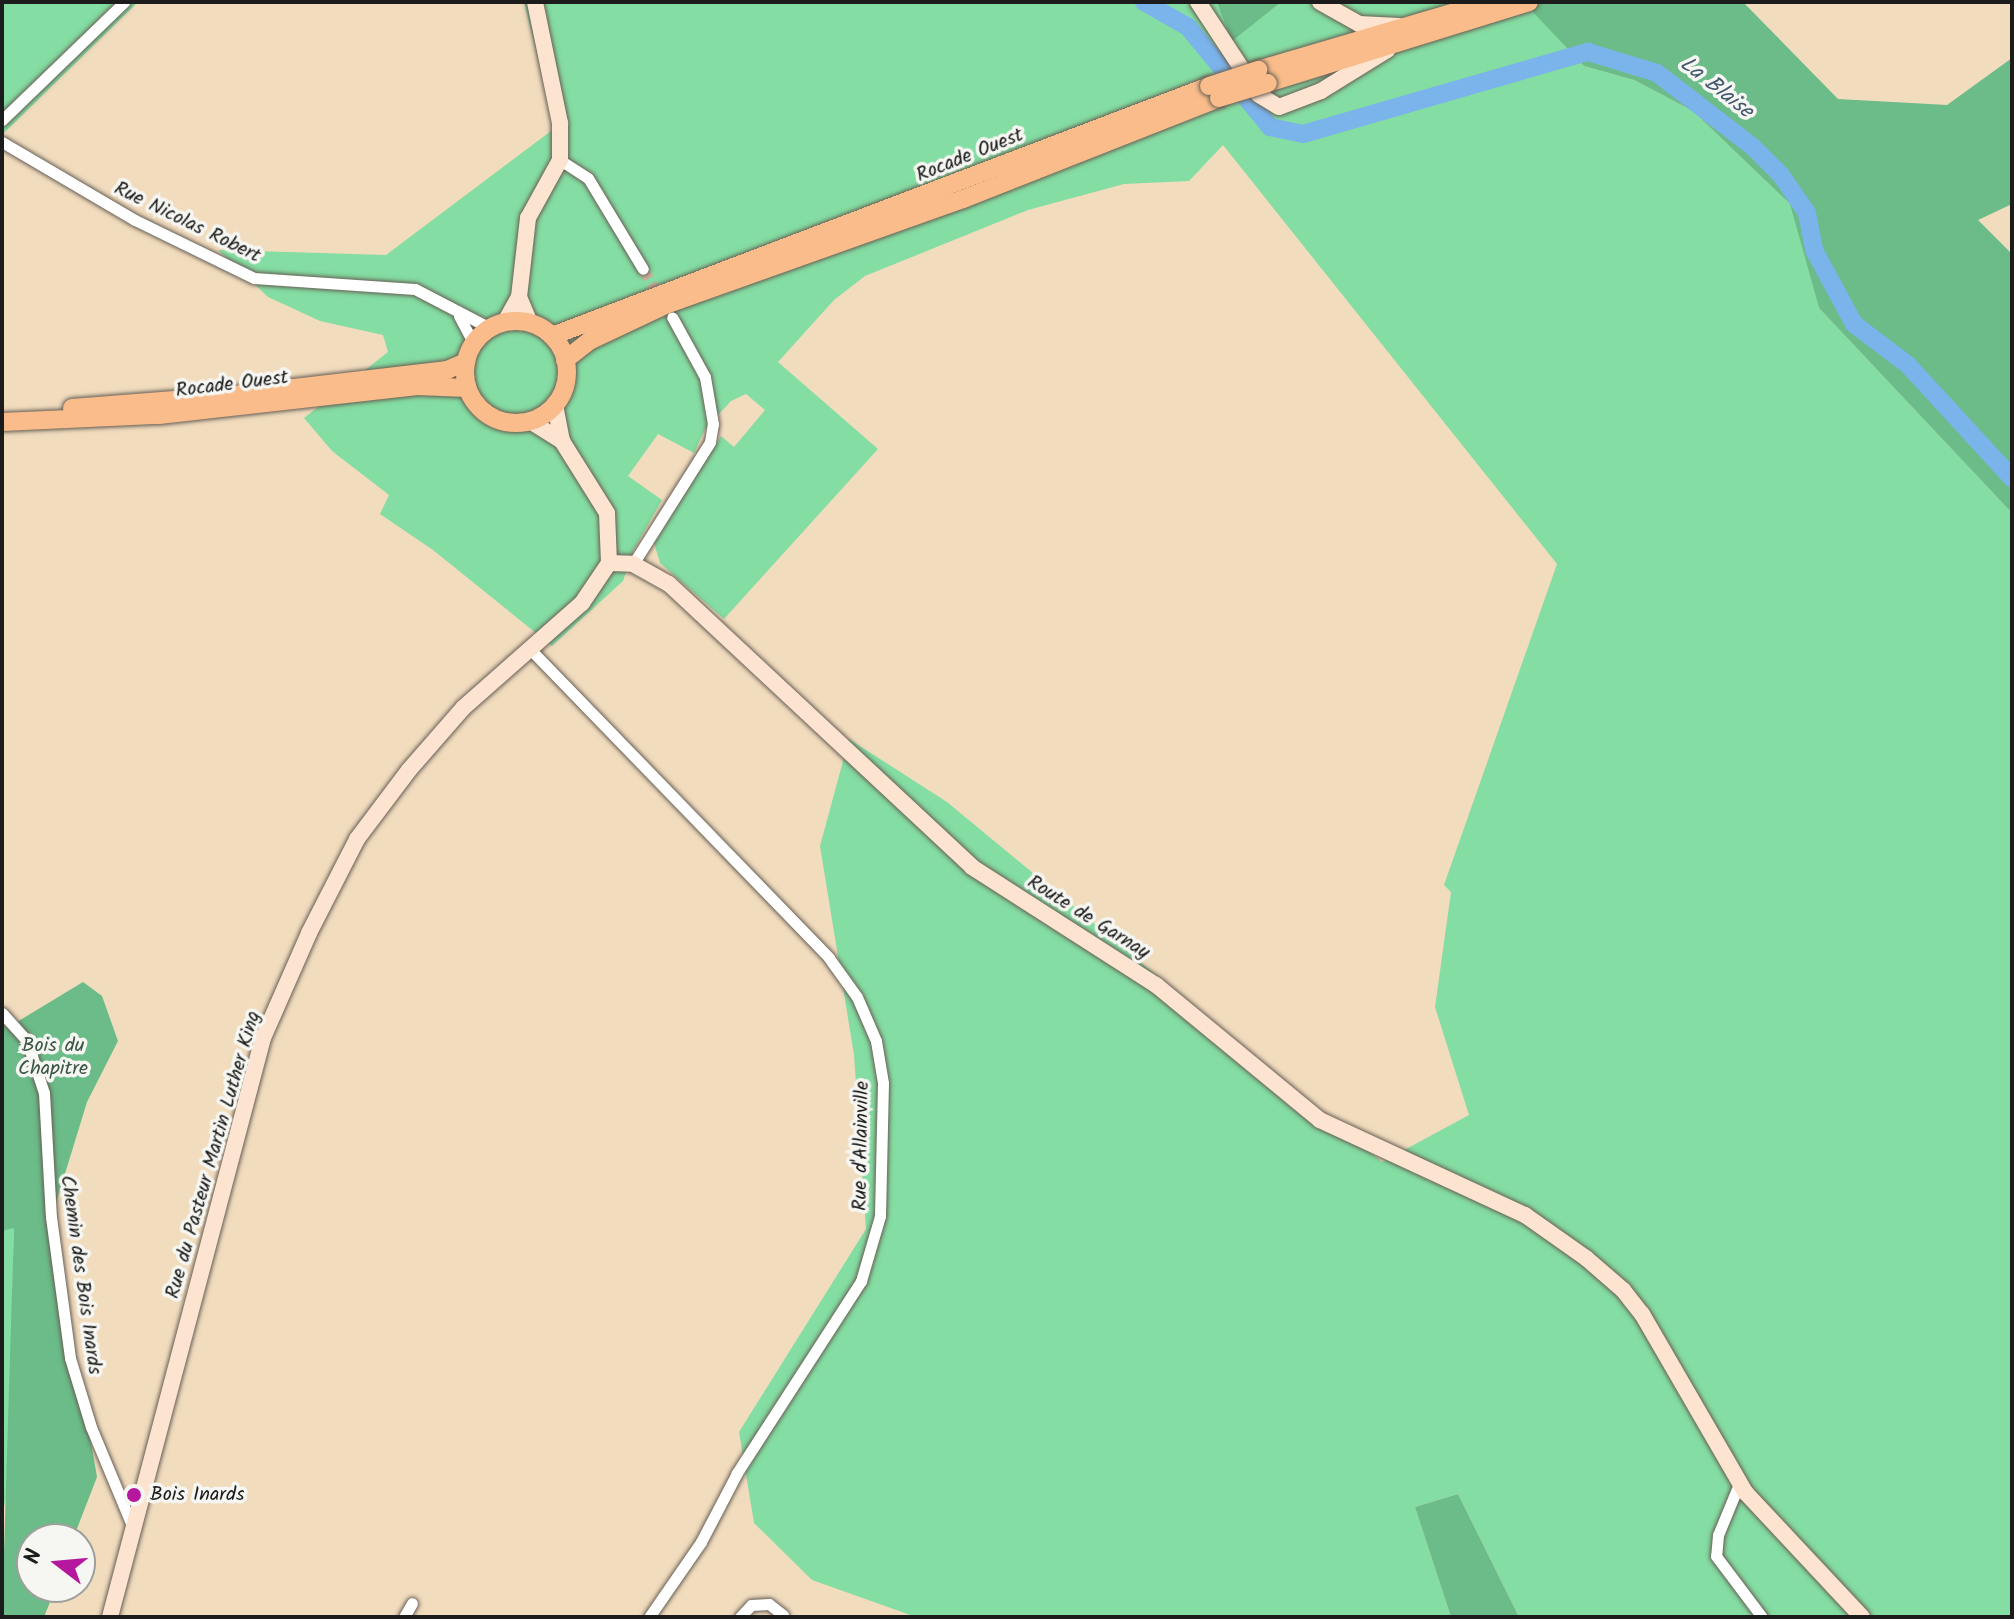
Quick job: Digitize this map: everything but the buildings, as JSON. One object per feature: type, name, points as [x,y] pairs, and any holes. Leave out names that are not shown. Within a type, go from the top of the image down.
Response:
[{"type":"main road","name":"Rocade Ouest","points":[[552,336],[1214,92],[1489,2]]},
{"type":"main road","name":"Rocade Ouest","points":[[1263,77],[1393,47],[1529,2]]},
{"type":"main road","name":"Rocade Ouest","points":[[565,360],[591,340],[668,304],[963,199],[1214,92]]},
{"type":"main road","points":[[530,323],[552,336],[565,360],[565,384],[555,405],[530,421],[508,422],[487,414],[467,388],[466,362],[474,344],[498,325],[530,323]]},
{"type":"main road","name":"Rocade Ouest","points":[[2,410],[226,396],[447,370],[466,362]]},
{"type":"main road","name":"Rocade Ouest","points":[[2,422],[159,415],[417,386],[467,388]]},
{"type":"street","points":[[2,120],[124,2]]},
{"type":"street","points":[[530,323],[519,297],[524,229],[560,160],[560,123],[535,2]]},
{"type":"street","points":[[1198,2],[1266,102],[1289,106],[1321,91],[1393,47]]},
{"type":"street","points":[[1320,2],[1359,24],[1408,27]]},
{"type":"street","name":"Rue Nicolas Robert","points":[[2,142],[135,220],[254,278],[415,289],[442,300],[459,316],[474,344]]},
{"type":"street","points":[[560,160],[588,178],[643,269]]},
{"type":"street","points":[[498,325],[519,297]]},
{"type":"street","name":"Rue Nicolas Robert","points":[[459,316],[498,325]]},
{"type":"street","points":[[633,564],[712,433],[712,401],[705,377],[672,317]]},
{"type":"street","points":[[555,405],[562,441],[607,513],[609,563]]},
{"type":"street","points":[[530,421],[562,441]]},
{"type":"street","name":"Route de Garnay","points":[[609,563],[633,564],[669,584],[972,867],[1156,985],[1320,1120],[1525,1215],[1586,1258],[1623,1290],[1642,1314],[1739,1484],[1862,1617]]},
{"type":"street","name":"Rue du Pasteur Martin Luther King","points":[[110,1617],[263,1038],[309,933],[357,839],[409,770],[463,708],[582,603],[609,563]]},
{"type":"street","name":"Rue d'Allainville","points":[[530,649],[829,958],[857,997],[876,1041],[883,1083],[880,1216],[861,1281],[737,1473],[701,1542],[649,1617]]},
{"type":"street","name":"Chemin des Bois Inards","points":[[2,1013],[27,1041],[44,1093],[51,1217],[70,1358],[91,1427],[133,1528]]},
{"type":"street","points":[[1739,1484],[1718,1535],[1716,1556],[1762,1617]]},
{"type":"street","points":[[404,1617],[412,1603]]},
{"type":"street","points":[[740,1617],[751,1605],[769,1604],[783,1615]]},
{"type":"green space","points":[[2,2],[138,2],[2,135]]},
{"type":"green space","points":[[524,2],[1545,2],[1530,8],[1584,66],[1634,80],[1693,111],[1791,205],[1819,308],[2012,513],[2012,1617],[1519,1617],[1458,1494],[1415,1507],[1451,1617],[916,1617],[812,1580],[754,1523],[739,1432],[866,1229],[854,1055],[820,846],[849,739],[947,802],[1382,1162],[1469,1115],[1435,1007],[1451,892],[1444,885],[1557,564],[1223,145],[1189,181],[1124,184],[1028,210],[865,276],[834,300],[778,362],[878,449],[724,619],[660,563],[654,543],[721,436],[734,447],[765,410],[746,394],[731,401],[705,429],[694,453],[658,434],[628,476],[662,500],[633,551],[623,581],[552,646],[433,550],[380,514],[389,495],[332,451],[304,418],[388,352],[383,335],[320,321],[268,297],[218,250],[386,255],[555,128]]},
{"type":"green space","points":[[1217,2],[1281,2],[1232,41]]},
{"type":"green space","points":[[1545,2],[1743,2],[1838,99],[1947,105],[2012,58],[2012,204],[1978,220],[2012,254],[2012,513],[1819,308],[1790,204],[1693,111],[1634,80],[1584,66],[1529,8]]},
{"type":"green space","name":"Bois du Chapitre","points":[[83,982],[102,996],[118,1041],[87,1102],[52,1216],[97,1477],[79,1523],[16,1523],[16,1603],[50,1603],[44,1617],[2,1617],[14,1228],[2,1231],[2,1023],[7,1028]]},
{"type":"green space","points":[[14,1227],[8,1487],[2,1518],[2,1231]]},
{"type":"green space","points":[[1458,1494],[1519,1617],[1451,1617],[1415,1507]]},
{"type":"waterway","name":"La Blaise","points":[[1144,2],[1188,27],[1270,127],[1303,134],[1588,52],[1657,73],[1753,147],[1781,175],[1807,213],[1814,250],[1854,324],[1908,365],[2012,478]]},
{"type":"tunnel","points":[[643,269],[661,299]]},
{"type":"place","name":"Bois Inards","points":[[134,1495]]}]
